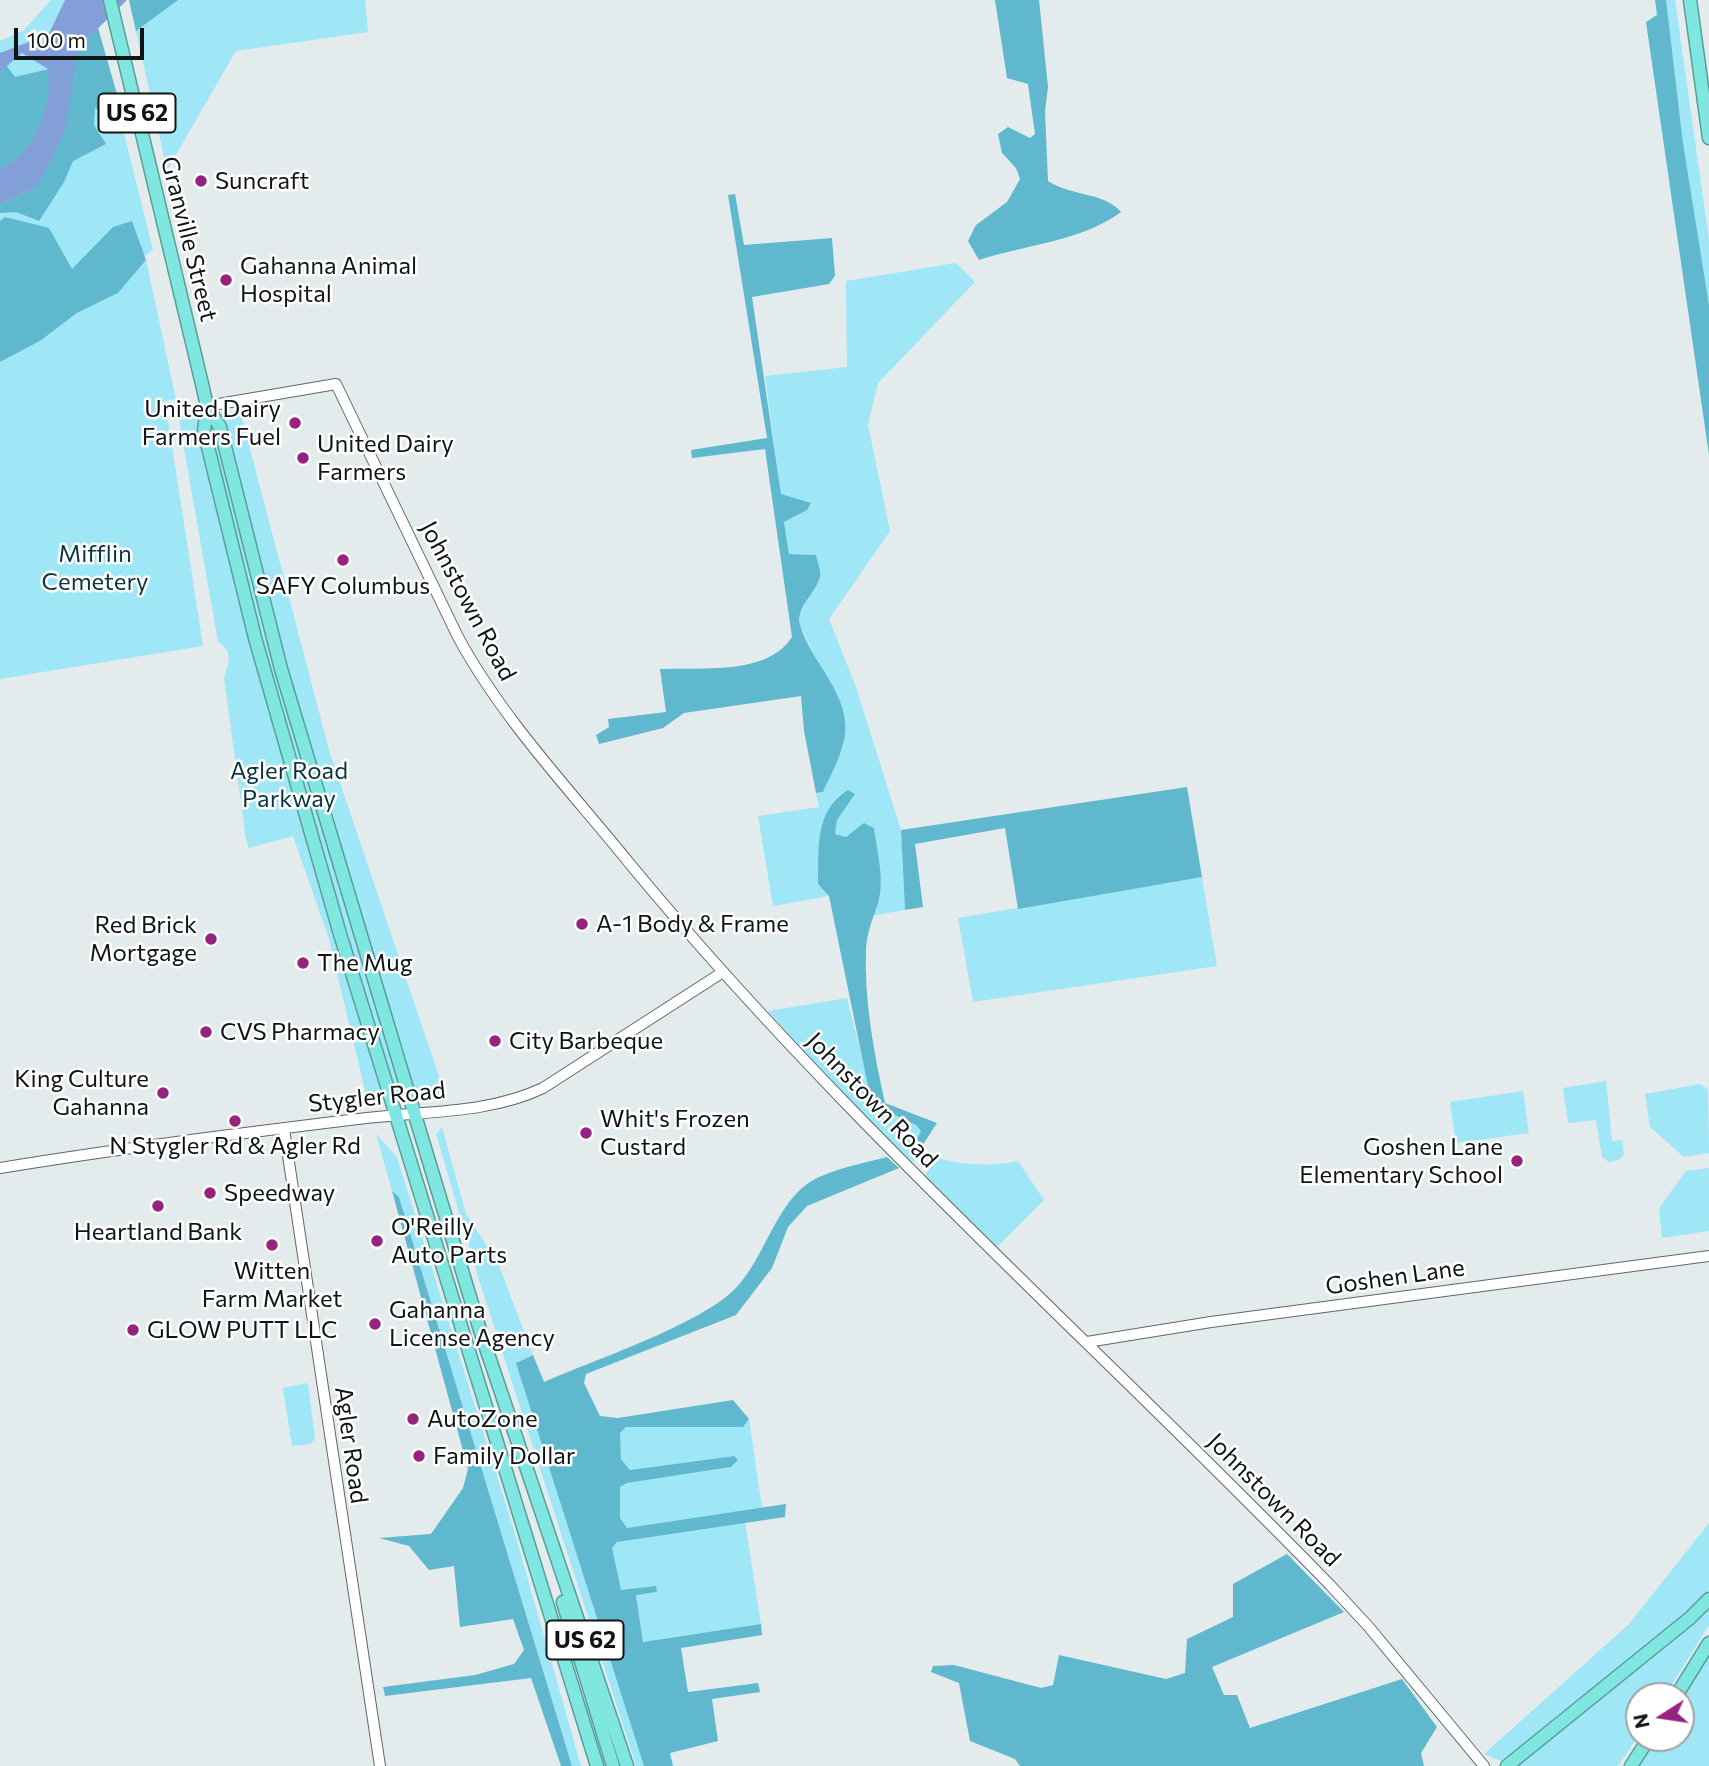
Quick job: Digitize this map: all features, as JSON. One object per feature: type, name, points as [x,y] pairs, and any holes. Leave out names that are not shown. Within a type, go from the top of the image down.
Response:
[{"type":"highway","name":"Granville Street","points":[[110,0],[207,406]]},
{"type":"highway","points":[[1690,0],[1709,138]]},
{"type":"highway","name":"US 62","points":[[207,406],[220,427],[281,670],[414,1112],[541,1515],[627,1766]]},
{"type":"highway","name":"US 62","points":[[207,406],[204,431],[255,638],[394,1115],[597,1766]]},
{"type":"highway","points":[[541,1515],[554,1574],[614,1766]]},
{"type":"highway","points":[[1507,1766],[1680,1626],[1709,1599]]},
{"type":"highway","points":[[1685,1682],[1709,1643]]},
{"type":"main road","name":"Johnstown Road","points":[[207,406],[336,384],[458,637],[480,676],[561,780],[723,972],[848,1109],[1087,1342],[1363,1621],[1484,1766]]},
{"type":"main road","name":"Stygler Road","points":[[0,1168],[414,1112],[481,1108],[521,1099],[544,1088],[723,972]]},
{"type":"main road","name":"Agler Road","points":[[284,1129],[380,1766]]},
{"type":"main road","name":"Goshen Lane","points":[[1087,1342],[1211,1322],[1709,1256]]},
{"type":"green space","points":[[51,0],[91,0],[153,250],[0,356],[0,41],[23,31]]},
{"type":"green space","points":[[129,0],[365,0],[368,32],[236,51],[167,170]]},
{"type":"green space","points":[[1666,0],[1675,0],[1709,240],[1709,305],[1683,143]]},
{"type":"green space","name":"Mifflin Cemetery","points":[[146,260],[176,399],[165,401],[203,646],[0,679],[0,362],[40,341],[77,313],[118,293]]},
{"type":"green space","points":[[956,263],[975,282],[878,383],[868,425],[890,531],[829,619],[856,687],[901,830],[905,910],[871,916],[879,884],[874,828],[846,837],[835,834],[837,820],[854,794],[848,790],[819,857],[818,884],[829,896],[773,906],[758,816],[819,807],[816,793],[823,792],[844,745],[817,661],[799,624],[800,615],[820,575],[816,555],[789,554],[784,522],[806,510],[781,495],[765,376],[847,367],[846,281]]},
{"type":"green space","name":"Agler Road Parkway","points":[[240,411],[329,750],[447,1100],[366,1095],[329,939],[293,836],[249,848],[246,839],[224,678],[229,662],[228,654],[218,642],[179,420]]},
{"type":"green space","points":[[1202,877],[1217,966],[973,1002],[958,918]]},
{"type":"green space","points":[[847,998],[874,1105],[916,1125],[921,1131],[915,1157],[920,1152],[926,1154],[912,1162],[831,1084],[768,1011]]},
{"type":"green space","points":[[1606,1081],[1612,1141],[1622,1140],[1624,1155],[1619,1160],[1609,1162],[1602,1157],[1596,1120],[1568,1123],[1563,1088]]},
{"type":"green space","points":[[1700,1084],[1708,1089],[1709,1153],[1684,1157],[1650,1127],[1645,1094]]},
{"type":"green space","points":[[1523,1091],[1529,1133],[1456,1143],[1450,1102]]},
{"type":"green space","points":[[442,1127],[466,1214],[498,1263],[533,1355],[517,1362],[644,1766],[636,1766],[480,1283],[436,1134]]},
{"type":"green space","points":[[376,1134],[397,1157],[513,1527],[581,1766],[572,1766],[399,1197],[392,1191]]},
{"type":"green space","points":[[934,1157],[976,1164],[1018,1161],[1044,1200],[996,1248],[925,1176]]},
{"type":"green space","points":[[1709,1168],[1709,1231],[1662,1238],[1659,1208],[1686,1171]]},
{"type":"green space","points":[[308,1383],[315,1438],[311,1444],[292,1446],[283,1388]]},
{"type":"green space","points":[[749,1419],[762,1508],[627,1528],[620,1518],[620,1487],[627,1483],[731,1467],[738,1460],[733,1456],[630,1470],[621,1459],[620,1433],[626,1427],[742,1427]]},
{"type":"green space","points":[[745,1522],[761,1624],[643,1642],[636,1595],[657,1592],[656,1586],[621,1591],[611,1548],[617,1542]]},
{"type":"green space","points":[[1709,1523],[1709,1590],[1684,1616],[1501,1761],[1484,1754],[1629,1624]]},
{"type":"green space","points":[[1709,1604],[1709,1625],[1674,1682],[1625,1682],[1625,1752],[1627,1752],[1618,1766],[1516,1766]]},
{"type":"green space","points":[[1709,1653],[1709,1766],[1638,1766],[1647,1752],[1695,1752],[1695,1682],[1691,1682]]},
{"type":"shaded area","points":[[65,0],[127,0],[78,48],[65,131],[45,173],[34,188],[0,205],[0,169],[12,162],[32,140],[44,112],[49,83],[48,69],[22,53],[0,72],[0,53],[29,42],[44,44]]},
{"type":"shaded area","points":[[129,0],[178,0],[136,31]]},
{"type":"shaded area","points":[[995,0],[1039,0],[1048,87],[1045,111],[1048,181],[1106,201],[1121,212],[1089,230],[979,260],[968,241],[976,225],[1007,202],[1020,179],[1016,168],[1002,153],[998,134],[1008,127],[1030,138],[1035,134],[1028,84],[1007,78]]},
{"type":"shaded area","points":[[1655,0],[1666,0],[1683,143],[1709,305],[1709,455],[1646,22],[1657,15]]},
{"type":"shaded area","points":[[98,28],[121,108],[106,113],[95,108],[94,125],[106,144],[73,161],[64,182],[39,221],[16,212],[0,213],[0,205],[34,188],[78,48]]},
{"type":"shaded area","points":[[6,65],[15,77],[49,69],[49,83],[44,112],[32,140],[12,162],[0,169],[0,72]]},
{"type":"shaded area","points":[[735,194],[744,245],[832,238],[835,276],[829,284],[752,297],[781,494],[811,503],[807,510],[784,522],[789,554],[816,555],[820,571],[818,582],[803,606],[800,625],[833,686],[844,716],[844,743],[839,757],[823,792],[816,793],[804,731],[801,696],[684,713],[663,728],[599,744],[596,735],[609,727],[608,719],[666,712],[660,669],[750,664],[781,649],[792,637],[765,449],[692,458],[691,450],[767,438],[728,195]]},
{"type":"shaded area","points":[[5,217],[49,228],[72,269],[113,227],[132,221],[146,260],[118,293],[77,313],[40,341],[0,362],[0,221]]},
{"type":"shaded area","points":[[1187,787],[1202,877],[1018,909],[1005,828],[915,844],[923,907],[905,910],[901,830]]},
{"type":"shaded area","points":[[848,790],[855,794],[837,820],[835,834],[846,837],[864,823],[874,828],[880,866],[880,894],[870,925],[866,968],[871,1027],[885,1103],[937,1123],[915,1157],[911,1151],[921,1131],[916,1125],[874,1105],[870,1096],[829,896],[818,884],[819,844],[824,820],[837,799]]},
{"type":"shaded area","points":[[887,1157],[899,1168],[807,1206],[788,1227],[772,1268],[736,1315],[586,1374],[584,1383],[600,1416],[618,1418],[733,1400],[749,1419],[743,1427],[626,1427],[620,1433],[621,1459],[630,1470],[734,1456],[738,1460],[731,1467],[627,1483],[620,1487],[620,1518],[627,1528],[786,1504],[785,1517],[617,1542],[612,1548],[621,1590],[656,1586],[657,1592],[636,1595],[643,1642],[761,1624],[762,1635],[681,1648],[688,1692],[758,1683],[760,1692],[712,1699],[718,1741],[670,1753],[673,1766],[644,1766],[516,1363],[533,1355],[544,1382],[645,1341],[697,1316],[735,1289],[745,1277],[786,1206],[807,1184],[835,1171]]},
{"type":"shaded area","points":[[392,1191],[399,1197],[572,1766],[561,1766],[531,1678],[385,1696],[383,1687],[475,1675],[514,1664],[524,1650],[513,1619],[460,1627],[454,1566],[429,1570],[409,1546],[379,1538],[431,1534],[463,1488],[468,1469]]},
{"type":"shaded area","points":[[1287,1554],[1344,1612],[1212,1667],[1224,1695],[1237,1695],[1250,1728],[1402,1679],[1437,1727],[1421,1753],[1424,1766],[1020,1766],[1015,1759],[970,1741],[959,1683],[931,1672],[933,1666],[954,1665],[1041,1688],[1053,1685],[1059,1655],[1166,1679],[1185,1673],[1187,1639],[1233,1617],[1233,1584]]},
{"type":"place","name":"Suncraft","points":[[201,181]]},
{"type":"place","name":"Gahanna Animal Hospital","points":[[226,280]]},
{"type":"place","name":"United Dairy Farmers Fuel","points":[[295,423]]},
{"type":"place","name":"United Dairy Farmers","points":[[303,458]]},
{"type":"place","name":"SAFY Columbus","points":[[343,560]]},
{"type":"place","name":"A-1 Body & Frame","points":[[582,924]]},
{"type":"place","name":"Red Brick Mortgage","points":[[211,939]]},
{"type":"place","name":"The Mug","points":[[303,963]]},
{"type":"place","name":"CVS Pharmacy","points":[[206,1032]]},
{"type":"place","name":"City Barbeque","points":[[495,1041]]},
{"type":"place","name":"King Culture Gahanna","points":[[163,1093]]},
{"type":"place","name":"N Stygler Rd & Agler Rd","points":[[235,1121]]},
{"type":"place","name":"Whit's Frozen Custard","points":[[586,1133]]},
{"type":"place","name":"Goshen Lane Elementary School","points":[[1517,1161]]},
{"type":"place","name":"Speedway","points":[[210,1193]]},
{"type":"place","name":"Heartland Bank","points":[[158,1206]]},
{"type":"place","name":"O'Reilly Auto Parts","points":[[377,1241]]},
{"type":"place","name":"Witten Farm Market","points":[[272,1245]]},
{"type":"place","name":"Gahanna License Agency","points":[[375,1324]]},
{"type":"place","name":"GLOW PUTT LLC","points":[[133,1330]]},
{"type":"place","name":"AutoZone","points":[[413,1419]]},
{"type":"place","name":"Family Dollar","points":[[419,1456]]}]
